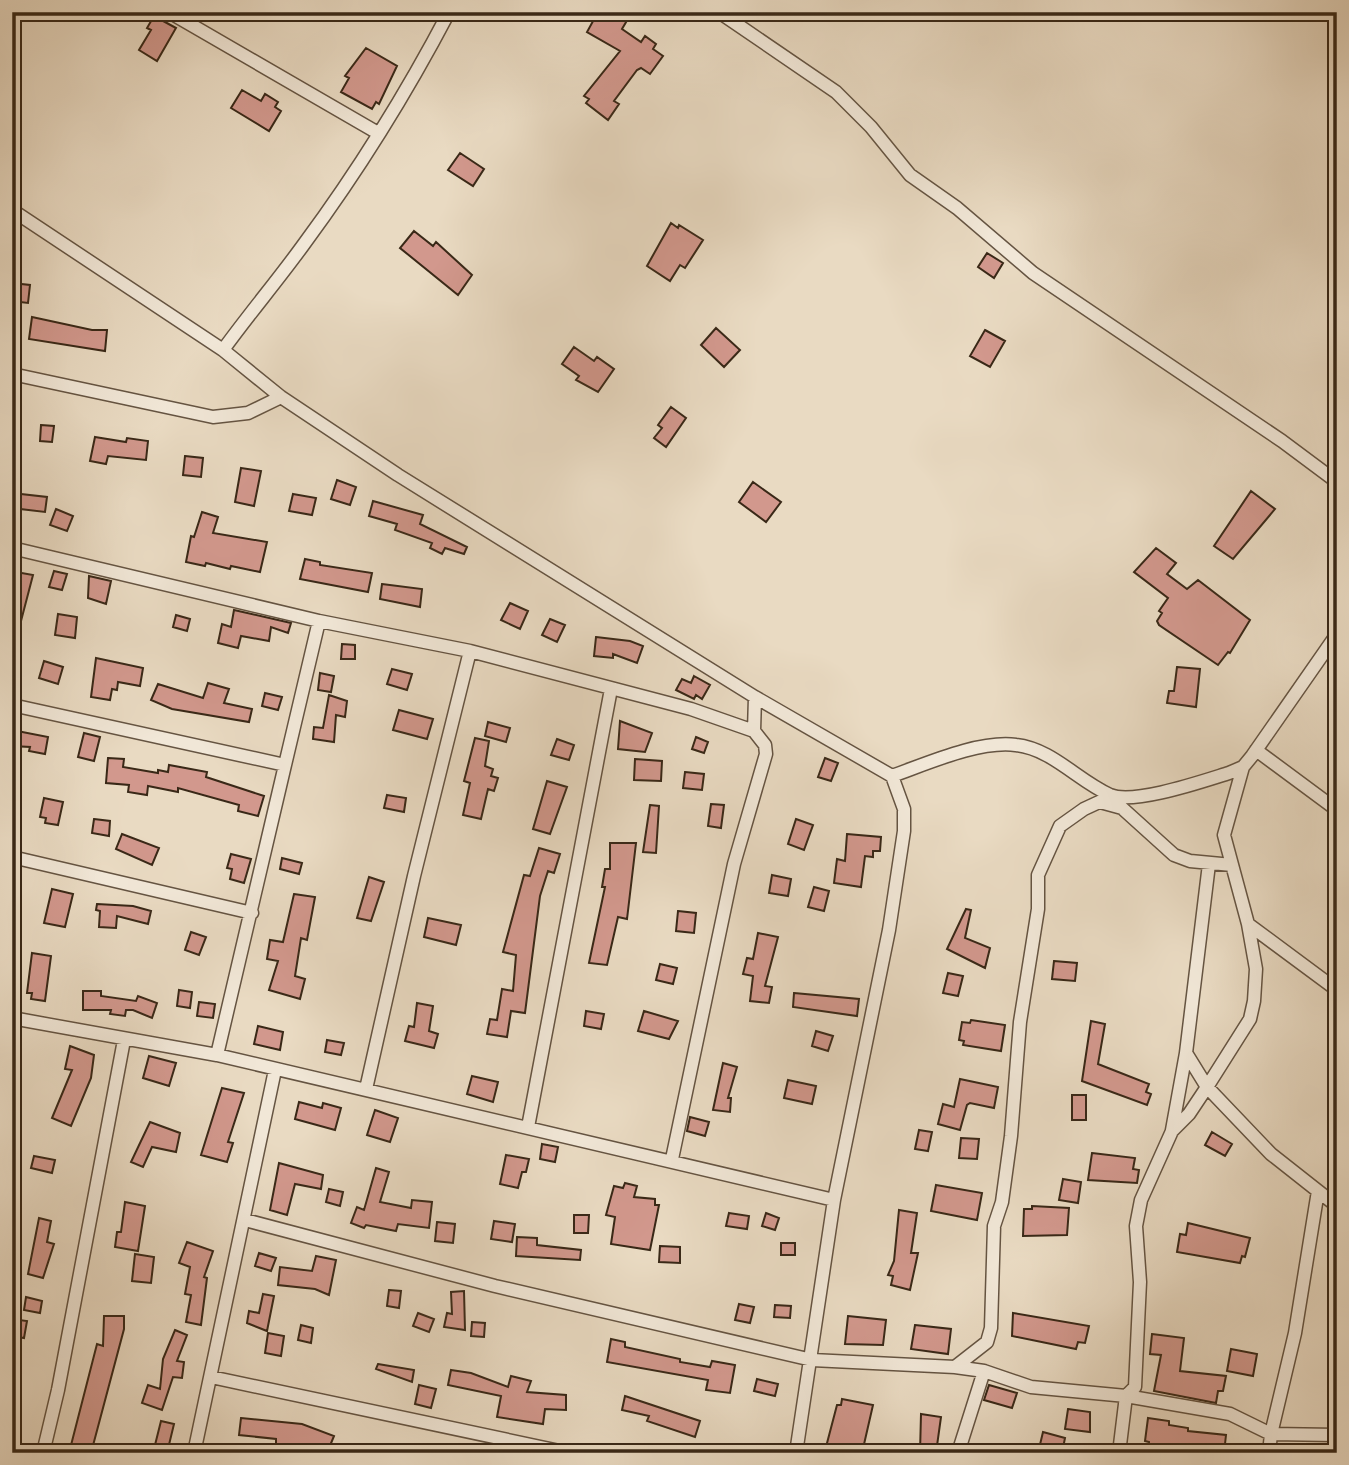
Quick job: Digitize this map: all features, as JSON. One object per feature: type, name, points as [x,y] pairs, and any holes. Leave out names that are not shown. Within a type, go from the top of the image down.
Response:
[{"type":"street","points":[[169,12],[378,133]]},
{"type":"street","points":[[223,350],[304,245],[378,133],[449,12]]},
{"type":"street","points":[[719,12],[836,92],[871,127],[911,175],[957,208],[1033,273],[1282,441],[1337,482]]},
{"type":"street","points":[[12,210],[223,350],[281,397],[398,475],[567,578],[755,698],[892,776],[904,809],[904,831],[888,930],[834,1200],[796,1453]]},
{"type":"street","points":[[12,374],[213,416],[248,414],[281,397]]},
{"type":"street","points":[[12,548],[319,621],[470,651],[691,709],[754,731],[765,745],[766,754],[734,864],[672,1159]]},
{"type":"street","points":[[217,1055],[319,621]]},
{"type":"street","points":[[1172,1131],[1189,1114],[1250,1019],[1256,969],[1248,924],[1224,835],[1243,767],[1337,634]]},
{"type":"street","points":[[366,1089],[414,876],[470,651]]},
{"type":"street","points":[[528,1127],[611,689]]},
{"type":"street","points":[[754,731],[755,698]]},
{"type":"street","points":[[12,705],[285,765]]},
{"type":"street","points":[[892,776],[982,748],[1016,745],[1057,760],[1112,796]]},
{"type":"street","points":[[1256,750],[1337,810]]},
{"type":"street","points":[[955,1367],[988,1342],[991,1328],[994,1226],[1002,1202],[1012,1136],[1020,1022],[1038,909],[1038,875],[1060,826],[1112,796],[1135,796],[1195,783],[1243,767]]},
{"type":"street","points":[[1100,802],[1122,808],[1174,855],[1209,864],[1232,865]]},
{"type":"street","points":[[12,857],[252,913]]},
{"type":"street","points":[[1119,1453],[1126,1396],[1135,1387],[1140,1282],[1136,1226],[1141,1200],[1172,1131],[1186,1053],[1209,864]]},
{"type":"street","points":[[1248,924],[1337,990]]},
{"type":"street","points":[[12,1018],[217,1055],[672,1159],[834,1200]]},
{"type":"street","points":[[43,1453],[58,1390],[124,1040]]},
{"type":"street","points":[[1186,1053],[1207,1087],[1271,1154],[1337,1206]]},
{"type":"street","points":[[194,1453],[246,1220],[275,1070]]},
{"type":"street","points":[[1269,1453],[1295,1332],[1318,1191]]},
{"type":"street","points":[[246,1220],[495,1286],[812,1360],[955,1367],[984,1371],[1031,1387],[1126,1396],[1230,1414],[1271,1434],[1337,1435]]},
{"type":"street","points":[[958,1453],[984,1371]]},
{"type":"street","points":[[211,1377],[569,1453]]},
{"type":"building","points":[[598,12],[632,12],[622,29],[641,42],[645,36],[656,44],[653,49],[663,56],[650,74],[641,68],[637,70],[614,101],[619,104],[608,120],[586,103],[589,99],[584,96],[620,51],[587,32]]},
{"type":"building","points":[[154,16],[176,28],[157,61],[139,50],[151,30],[147,28]]},
{"type":"building","points":[[366,48],[397,66],[379,104],[376,102],[372,109],[341,92],[349,78],[345,76]]},
{"type":"building","points":[[242,90],[261,101],[265,94],[278,102],[275,107],[281,111],[269,131],[231,108]]},
{"type":"building","points":[[460,153],[484,169],[473,186],[448,170]]},
{"type":"building","points":[[671,223],[703,240],[685,268],[680,265],[670,281],[647,266]]},
{"type":"building","points":[[414,231],[433,246],[436,242],[472,275],[458,295],[400,248]]},
{"type":"building","points":[[987,253],[1003,263],[994,278],[978,267]]},
{"type":"building","points":[[12,283],[30,285],[28,303],[12,301]]},
{"type":"building","points":[[32,317],[92,330],[107,330],[105,351],[29,339]]},
{"type":"building","points":[[716,328],[740,350],[724,367],[701,345]]},
{"type":"building","points":[[985,330],[1005,341],[990,367],[970,356]]},
{"type":"building","points":[[574,347],[594,361],[597,357],[614,369],[598,392],[576,380],[579,376],[562,364]]},
{"type":"building","points":[[671,407],[686,418],[666,447],[654,438],[662,428],[658,425]]},
{"type":"building","points":[[41,425],[54,426],[52,442],[40,441]]},
{"type":"building","points":[[95,437],[126,442],[127,438],[148,441],[146,460],[108,456],[106,464],[90,461]]},
{"type":"building","points":[[185,456],[203,458],[201,477],[183,475]]},
{"type":"building","points":[[241,468],[261,471],[254,506],[235,502]]},
{"type":"building","points":[[337,480],[356,487],[350,505],[331,499]]},
{"type":"building","points":[[753,482],[781,502],[766,522],[739,502]]},
{"type":"building","points":[[1251,491],[1275,509],[1233,559],[1214,546]]},
{"type":"building","points":[[12,493],[47,497],[45,512],[12,508]]},
{"type":"building","points":[[293,494],[316,498],[312,515],[289,511]]},
{"type":"building","points":[[373,501],[423,515],[420,524],[467,547],[464,554],[445,548],[442,554],[430,548],[432,543],[395,530],[397,524],[369,516]]},
{"type":"building","points":[[56,509],[73,516],[67,531],[50,525]]},
{"type":"building","points":[[202,512],[218,517],[213,533],[267,542],[260,572],[186,562],[191,536],[194,537]]},
{"type":"building","points":[[1156,548],[1176,563],[1167,574],[1187,589],[1198,580],[1250,620],[1230,653],[1228,652],[1218,665],[1159,625],[1157,621],[1162,613],[1159,611],[1168,598],[1134,572]]},
{"type":"building","points":[[305,559],[320,562],[320,565],[372,573],[368,592],[300,579]]},
{"type":"building","points":[[54,571],[67,574],[62,590],[49,587]]},
{"type":"building","points":[[16,572],[33,575],[15,644],[12,643],[12,594]]},
{"type":"building","points":[[89,576],[111,581],[106,604],[88,598]]},
{"type":"building","points":[[382,584],[422,589],[420,607],[380,599]]},
{"type":"building","points":[[510,603],[528,611],[520,629],[501,620]]},
{"type":"building","points":[[234,610],[291,623],[288,633],[271,627],[269,641],[241,636],[238,648],[218,643],[222,624],[231,627]]},
{"type":"building","points":[[58,614],[77,617],[75,638],[55,635]]},
{"type":"building","points":[[176,615],[190,619],[187,631],[173,627]]},
{"type":"building","points":[[550,619],[565,625],[557,642],[542,635]]},
{"type":"building","points":[[596,637],[630,641],[643,646],[637,663],[613,654],[613,658],[594,656]]},
{"type":"building","points":[[342,644],[355,645],[355,659],[341,659]]},
{"type":"building","points":[[96,658],[143,668],[140,686],[118,682],[117,690],[112,689],[110,700],[91,697]]},
{"type":"building","points":[[44,661],[63,667],[58,684],[39,678]]},
{"type":"building","points":[[1177,667],[1200,669],[1196,707],[1167,703],[1169,691],[1174,691]]},
{"type":"building","points":[[392,669],[412,674],[407,690],[387,684]]},
{"type":"building","points":[[320,673],[334,676],[331,692],[318,690]]},
{"type":"building","points":[[694,676],[710,685],[702,699],[696,695],[694,699],[676,690],[682,679],[691,683]]},
{"type":"building","points":[[208,683],[229,689],[224,703],[252,709],[249,722],[172,709],[151,700],[158,684],[203,698]]},
{"type":"building","points":[[265,693],[282,697],[278,710],[262,706]]},
{"type":"building","points":[[329,695],[347,701],[345,717],[336,715],[334,742],[313,739],[314,727],[323,728]]},
{"type":"building","points":[[399,710],[433,719],[427,739],[393,730]]},
{"type":"building","points":[[620,721],[652,733],[645,752],[618,749]]},
{"type":"building","points":[[488,722],[510,728],[506,742],[485,736]]},
{"type":"building","points":[[12,730],[48,737],[45,754],[29,751],[30,747],[12,746]]},
{"type":"building","points":[[84,733],[100,737],[94,761],[78,757]]},
{"type":"building","points":[[696,737],[708,742],[704,753],[692,749]]},
{"type":"building","points":[[475,738],[489,741],[485,766],[493,769],[491,776],[498,778],[494,791],[488,789],[481,819],[463,815],[470,783],[464,781]]},
{"type":"building","points":[[557,739],[574,745],[569,760],[551,755]]},
{"type":"building","points":[[108,758],[124,759],[123,767],[158,773],[158,770],[168,772],[169,765],[207,772],[206,777],[264,796],[258,816],[238,811],[239,805],[178,788],[178,792],[148,786],[147,795],[128,792],[129,785],[106,783]]},
{"type":"building","points":[[825,758],[838,763],[831,781],[818,777]]},
{"type":"building","points":[[635,759],[662,761],[661,781],[634,780]]},
{"type":"building","points":[[685,772],[704,774],[702,790],[683,788]]},
{"type":"building","points":[[547,781],[567,787],[550,834],[533,829]]},
{"type":"building","points":[[387,795],[406,798],[404,812],[384,808]]},
{"type":"building","points":[[44,798],[63,802],[58,825],[45,823],[46,818],[40,817]]},
{"type":"building","points":[[711,804],[724,805],[721,828],[708,826]]},
{"type":"building","points":[[650,805],[659,806],[656,853],[643,852]]},
{"type":"building","points":[[94,819],[110,821],[109,836],[92,833]]},
{"type":"building","points":[[796,819],[813,825],[804,850],[788,844]]},
{"type":"building","points":[[122,834],[159,848],[152,865],[116,849]]},
{"type":"building","points":[[847,834],[881,837],[880,851],[873,851],[873,857],[865,856],[861,887],[834,883],[837,859],[845,861]]},
{"type":"building","points":[[610,843],[636,843],[627,919],[618,917],[607,965],[589,963],[605,887],[602,887],[605,869],[610,869]]},
{"type":"building","points":[[539,848],[560,854],[554,873],[548,871],[540,896],[525,1013],[511,1011],[507,1037],[487,1034],[490,1019],[497,1020],[502,989],[513,991],[516,955],[503,952],[524,875],[530,876]]},
{"type":"building","points":[[231,854],[251,859],[244,883],[230,879],[232,869],[227,868]]},
{"type":"building","points":[[282,858],[302,863],[299,874],[280,869]]},
{"type":"building","points":[[772,875],[791,879],[788,896],[769,893]]},
{"type":"building","points":[[369,877],[384,882],[371,921],[357,918]]},
{"type":"building","points":[[814,887],[829,891],[824,911],[808,907]]},
{"type":"building","points":[[52,889],[73,894],[65,927],[44,923]]},
{"type":"building","points":[[294,894],[315,897],[307,940],[301,938],[295,976],[305,979],[300,999],[269,990],[278,961],[267,959],[270,940],[283,942]]},
{"type":"building","points":[[97,904],[133,906],[151,911],[148,924],[117,916],[116,928],[99,927],[100,911],[96,910]]},
{"type":"building","points":[[966,909],[971,910],[965,938],[990,948],[985,968],[947,949]]},
{"type":"building","points":[[678,911],[696,913],[694,933],[676,931]]},
{"type":"building","points":[[428,918],[461,925],[456,945],[424,937]]},
{"type":"building","points":[[191,932],[206,937],[199,955],[185,950]]},
{"type":"building","points":[[758,933],[778,937],[765,986],[772,987],[769,1003],[750,1001],[753,976],[743,974],[747,958],[753,959]]},
{"type":"building","points":[[32,953],[51,956],[45,1001],[31,999],[32,993],[27,993]]},
{"type":"building","points":[[1054,961],[1077,963],[1075,981],[1052,979]]},
{"type":"building","points":[[660,964],[677,968],[673,984],[656,980]]},
{"type":"building","points":[[948,973],[963,976],[958,996],[943,993]]},
{"type":"building","points":[[179,990],[192,992],[190,1008],[177,1006]]},
{"type":"building","points":[[83,991],[101,991],[101,996],[136,1001],[138,996],[157,1003],[152,1018],[133,1010],[126,1010],[125,1016],[110,1014],[111,1010],[83,1010]]},
{"type":"building","points":[[794,993],[859,999],[857,1016],[793,1007]]},
{"type":"building","points":[[199,1002],[215,1004],[213,1018],[197,1016]]},
{"type":"building","points":[[417,1003],[433,1006],[429,1031],[438,1034],[434,1048],[405,1041],[409,1026],[414,1027]]},
{"type":"building","points":[[586,1011],[604,1014],[601,1029],[584,1026]]},
{"type":"building","points":[[644,1011],[678,1021],[669,1039],[638,1031]]},
{"type":"building","points":[[971,1020],[1005,1025],[1001,1051],[963,1045],[964,1041],[959,1040],[962,1022],[970,1023]]},
{"type":"building","points":[[1091,1021],[1105,1024],[1098,1064],[1149,1084],[1146,1092],[1151,1094],[1147,1105],[1082,1081]]},
{"type":"building","points":[[258,1026],[283,1032],[280,1050],[254,1044]]},
{"type":"building","points":[[816,1031],[833,1036],[828,1051],[812,1046]]},
{"type":"building","points":[[327,1040],[344,1043],[341,1055],[325,1052]]},
{"type":"building","points":[[70,1046],[94,1055],[91,1078],[71,1126],[52,1118],[72,1070],[65,1069]]},
{"type":"building","points":[[149,1056],[176,1063],[169,1086],[143,1078]]},
{"type":"building","points":[[723,1063],[737,1067],[728,1098],[731,1098],[730,1112],[713,1110]]},
{"type":"building","points":[[472,1076],[498,1082],[493,1102],[467,1094]]},
{"type":"building","points":[[960,1079],[998,1087],[994,1108],[970,1103],[967,1105],[960,1130],[938,1124],[943,1104],[954,1107]]},
{"type":"building","points":[[788,1080],[816,1086],[812,1104],[784,1098]]},
{"type":"building","points":[[222,1088],[244,1093],[228,1142],[233,1143],[227,1162],[201,1155]]},
{"type":"building","points":[[1072,1095],[1086,1095],[1086,1120],[1072,1120]]},
{"type":"building","points":[[299,1102],[322,1108],[323,1103],[341,1108],[335,1130],[295,1119]]},
{"type":"building","points":[[375,1110],[398,1118],[390,1142],[367,1135]]},
{"type":"building","points":[[690,1117],[709,1122],[705,1136],[687,1131]]},
{"type":"building","points":[[150,1122],[180,1133],[176,1152],[152,1147],[143,1167],[131,1162]]},
{"type":"building","points":[[919,1130],[932,1132],[928,1151],[915,1149]]},
{"type":"building","points":[[1212,1132],[1232,1144],[1225,1156],[1205,1145]]},
{"type":"building","points":[[961,1138],[979,1139],[977,1159],[959,1158]]},
{"type":"building","points":[[542,1144],[558,1147],[555,1162],[540,1159]]},
{"type":"building","points":[[1092,1153],[1135,1158],[1133,1169],[1139,1170],[1137,1183],[1088,1180]]},
{"type":"building","points":[[506,1155],[529,1159],[518,1188],[500,1184]]},
{"type":"building","points":[[34,1156],[55,1160],[52,1173],[31,1168]]},
{"type":"building","points":[[279,1163],[323,1175],[321,1189],[295,1184],[287,1215],[270,1210]]},
{"type":"building","points":[[376,1168],[389,1172],[380,1202],[411,1208],[412,1200],[432,1202],[429,1228],[398,1224],[396,1231],[366,1225],[364,1228],[351,1223],[357,1207],[364,1210]]},
{"type":"building","points":[[1063,1179],[1081,1182],[1078,1203],[1059,1200]]},
{"type":"building","points":[[625,1183],[637,1186],[634,1197],[655,1199],[655,1205],[659,1205],[650,1250],[611,1244],[615,1217],[606,1215],[614,1186],[623,1188]]},
{"type":"building","points":[[936,1185],[982,1193],[977,1220],[931,1211]]},
{"type":"building","points":[[329,1189],[343,1192],[340,1206],[326,1202]]},
{"type":"building","points":[[125,1202],[145,1206],[138,1251],[115,1247],[117,1232],[121,1232]]},
{"type":"building","points":[[1032,1206],[1069,1208],[1067,1235],[1023,1236],[1024,1209],[1032,1209]]},
{"type":"building","points":[[899,1210],[917,1213],[911,1253],[918,1253],[910,1290],[891,1285],[893,1276],[888,1275],[894,1261]]},
{"type":"building","points":[[729,1213],[749,1216],[747,1229],[726,1226]]},
{"type":"building","points":[[766,1213],[779,1218],[775,1230],[762,1226]]},
{"type":"building","points":[[574,1215],[589,1215],[588,1233],[574,1233]]},
{"type":"building","points":[[39,1218],[51,1221],[47,1242],[54,1244],[43,1278],[28,1274]]},
{"type":"building","points":[[494,1221],[515,1224],[512,1242],[491,1239]]},
{"type":"building","points":[[437,1222],[455,1224],[453,1243],[435,1241]]},
{"type":"building","points":[[1188,1223],[1250,1238],[1245,1257],[1242,1256],[1240,1263],[1177,1252],[1180,1234],[1186,1235]]},
{"type":"building","points":[[517,1237],[537,1238],[537,1245],[581,1250],[580,1260],[516,1256]]},
{"type":"building","points":[[187,1242],[213,1251],[204,1277],[207,1278],[201,1325],[186,1322],[191,1295],[185,1294],[190,1267],[179,1263]]},
{"type":"building","points":[[781,1243],[795,1243],[795,1255],[781,1255]]},
{"type":"building","points":[[660,1246],[680,1247],[680,1263],[659,1262]]},
{"type":"building","points":[[259,1253],[276,1258],[271,1271],[255,1266]]},
{"type":"building","points":[[135,1254],[154,1257],[151,1283],[132,1281]]},
{"type":"building","points":[[316,1256],[336,1260],[329,1295],[315,1289],[278,1285],[280,1267],[312,1271]]},
{"type":"building","points":[[389,1290],[401,1291],[399,1308],[387,1306]]},
{"type":"building","points":[[464,1291],[465,1330],[444,1327],[447,1313],[452,1314],[451,1292]]},
{"type":"building","points":[[263,1294],[274,1296],[267,1331],[247,1323],[249,1311],[259,1313]]},
{"type":"building","points":[[26,1297],[42,1301],[40,1313],[24,1310]]},
{"type":"building","points":[[739,1304],[754,1307],[750,1323],[735,1320]]},
{"type":"building","points":[[775,1305],[791,1306],[790,1318],[774,1317]]},
{"type":"building","points":[[418,1313],[434,1319],[429,1332],[413,1326]]},
{"type":"building","points":[[1013,1313],[1089,1326],[1085,1343],[1078,1342],[1076,1349],[1012,1336]]},
{"type":"building","points":[[104,1316],[124,1316],[124,1329],[91,1453],[69,1453],[97,1344],[103,1346]]},
{"type":"building","points":[[848,1316],[886,1320],[883,1345],[845,1344]]},
{"type":"building","points":[[12,1319],[27,1321],[24,1338],[12,1336]]},
{"type":"building","points":[[472,1322],[485,1323],[484,1337],[471,1336]]},
{"type":"building","points":[[301,1325],[313,1328],[311,1343],[298,1340]]},
{"type":"building","points":[[915,1325],[951,1329],[948,1354],[911,1349]]},
{"type":"building","points":[[175,1330],[187,1335],[177,1361],[184,1362],[182,1378],[173,1377],[162,1410],[142,1403],[148,1385],[160,1389],[163,1359]]},
{"type":"building","points":[[268,1333],[284,1336],[281,1356],[265,1353]]},
{"type":"building","points":[[1152,1334],[1184,1338],[1180,1371],[1226,1376],[1223,1391],[1218,1391],[1216,1403],[1154,1391],[1161,1355],[1150,1354]]},
{"type":"building","points":[[611,1339],[625,1342],[625,1347],[680,1359],[680,1362],[710,1367],[712,1361],[735,1365],[730,1393],[706,1390],[708,1380],[607,1362]]},
{"type":"building","points":[[1231,1349],[1257,1354],[1253,1376],[1227,1371]]},
{"type":"building","points":[[378,1364],[414,1370],[412,1382],[376,1369]]},
{"type":"building","points":[[451,1370],[471,1373],[508,1387],[511,1376],[531,1381],[527,1392],[566,1395],[566,1410],[545,1409],[543,1424],[497,1417],[501,1396],[448,1385]]},
{"type":"building","points":[[757,1379],[778,1384],[775,1396],[754,1391]]},
{"type":"building","points":[[419,1385],[436,1389],[431,1408],[415,1404]]},
{"type":"building","points":[[989,1385],[1017,1393],[1012,1408],[984,1400]]},
{"type":"building","points":[[625,1396],[700,1421],[695,1437],[647,1421],[649,1416],[622,1410]]},
{"type":"building","points":[[842,1399],[873,1405],[862,1453],[826,1447],[837,1405],[841,1405]]},
{"type":"building","points":[[1068,1409],[1090,1412],[1090,1432],[1065,1429]]},
{"type":"building","points":[[921,1414],[941,1417],[936,1453],[920,1453]]},
{"type":"building","points":[[241,1418],[302,1424],[334,1436],[327,1453],[306,1453],[308,1446],[276,1444],[276,1439],[239,1435]]},
{"type":"building","points":[[1148,1418],[1169,1421],[1169,1425],[1188,1428],[1188,1431],[1226,1435],[1224,1453],[1148,1453],[1149,1442],[1145,1441]]},
{"type":"building","points":[[161,1421],[174,1424],[167,1453],[153,1453]]},
{"type":"building","points":[[1043,1432],[1065,1438],[1062,1453],[1038,1453]]}]
